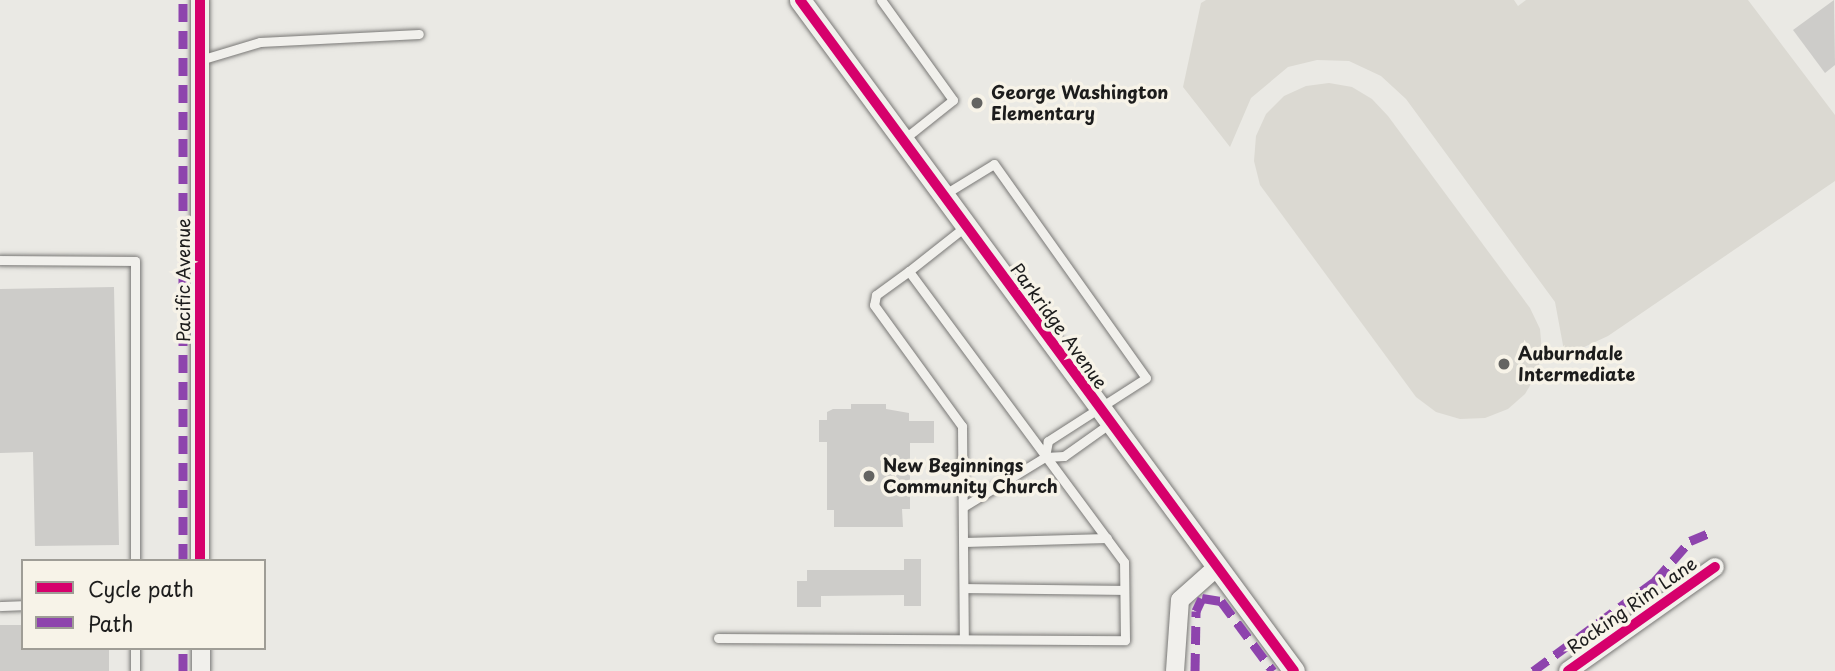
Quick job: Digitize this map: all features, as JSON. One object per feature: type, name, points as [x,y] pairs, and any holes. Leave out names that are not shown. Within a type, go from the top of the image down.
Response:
[{"type":"street","name":"Pacific Avenue","points":[[200,0],[200,559]]},
{"type":"street","name":"Parkridge Avenue","points":[[800,0],[1102,416],[1294,671]]},
{"type":"street","points":[[1175,671],[1180,600],[1217,567]]},
{"type":"street","name":"Rocking Rim Lane","points":[[1568,671],[1715,567]]},
{"type":"street","points":[[201,650],[201,671]]},
{"type":"lane","points":[[881,0],[953,100],[902,140]]},
{"type":"lane","points":[[200,61],[260,42],[419,34]]},
{"type":"lane","points":[[943,195],[994,164],[1146,378],[1102,416],[1063,456],[1045,457],[963,507]]},
{"type":"lane","points":[[964,639],[962,426],[874,305],[876,295],[965,226]]},
{"type":"lane","points":[[0,260],[135,261],[135,559]]},
{"type":"lane","points":[[718,638],[1125,640],[1124,562],[908,271]]},
{"type":"lane","points":[[1045,457],[1048,441],[1102,416]]},
{"type":"lane","points":[[964,542],[1107,538]]},
{"type":"lane","points":[[964,588],[1124,590]]},
{"type":"lane","points":[[0,606],[21,606]]},
{"type":"lane","points":[[135,650],[135,671]]},
{"type":"shaded area","points":[[1206,0],[1514,0],[1518,6],[1526,0],[1748,0],[1835,115],[1835,181],[1608,336],[1565,356],[1555,302],[1406,99],[1381,76],[1349,61],[1317,60],[1288,67],[1251,98],[1230,147],[1183,87],[1201,3]]},
{"type":"shaded area","points":[[1329,83],[1352,87],[1372,99],[1388,116],[1530,308],[1540,329],[1542,352],[1537,374],[1525,394],[1508,409],[1485,418],[1460,419],[1436,412],[1416,397],[1260,185],[1254,161],[1256,136],[1266,114],[1284,96],[1306,86]]},
{"type":"building","points":[[1834,0],[1835,65],[1825,73],[1793,30]]},
{"type":"building","points":[[114,287],[119,545],[35,546],[33,452],[0,453],[0,289]]},
{"type":"building","name":"New Beginnings Community Church","points":[[851,404],[886,404],[886,409],[909,413],[909,421],[934,421],[934,443],[910,443],[910,509],[902,509],[903,527],[834,527],[834,510],[827,510],[827,442],[819,442],[819,420],[827,420],[827,412],[833,409],[851,409]]},
{"type":"building","points":[[904,559],[921,559],[921,606],[904,606],[904,595],[821,596],[821,607],[797,607],[797,581],[807,581],[807,570],[904,570]]},
{"type":"building","points":[[0,625],[21,625],[21,650],[109,650],[109,671],[0,671]]},
{"type":"marked path","points":[[183,0],[183,559]]},
{"type":"marked path","points":[[1533,671],[1655,581],[1690,541],[1709,533]]},
{"type":"marked path","points":[[1195,671],[1196,611],[1202,598],[1221,601],[1273,671]]},
{"type":"marked path","points":[[183,650],[183,671]]},
{"type":"cycle path","points":[[200,0],[200,559]]},
{"type":"cycle path","points":[[800,0],[1294,671]]},
{"type":"cycle path","points":[[1568,671],[1715,567]]},
{"type":"place","name":"George Washington Elementary","points":[[977,103]]},
{"type":"place","name":"Auburndale Intermediate","points":[[1504,364]]},
{"type":"place","name":"New Beginnings Community Church","points":[[869,476]]}]
